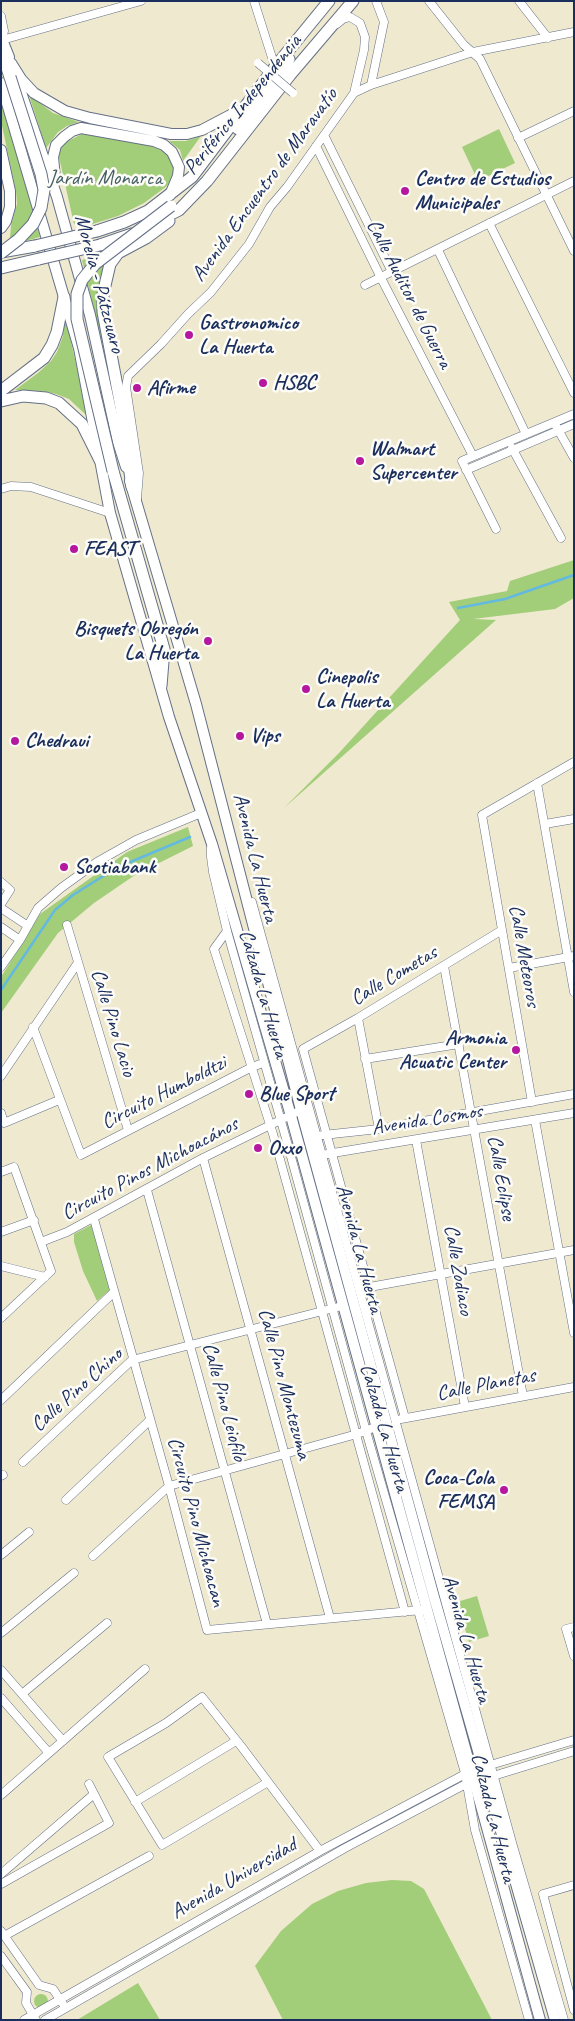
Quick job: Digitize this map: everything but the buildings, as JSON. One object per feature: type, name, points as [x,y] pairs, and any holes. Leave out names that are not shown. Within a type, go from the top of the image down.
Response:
[{"type":"highway","name":"Periférico Independencia","points":[[1,252],[97,231],[148,211],[173,204],[243,108],[329,1]]},
{"type":"highway","name":"Periférico Independencia","points":[[1,268],[100,245],[126,236],[207,181],[353,1]]},
{"type":"highway","points":[[160,686],[164,649],[113,471],[77,319],[77,296],[82,281],[95,264],[184,195],[201,176],[280,74],[297,39]]},
{"type":"highway","points":[[1,252],[19,239],[33,224],[41,207],[44,191],[41,174],[6,80],[2,42]]},
{"type":"highway","points":[[132,487],[121,408],[103,312],[103,294],[110,264],[118,254],[164,225],[173,204]]},
{"type":"highway","points":[[1,390],[44,358],[57,332],[64,296]]},
{"type":"highway","points":[[1,401],[23,396],[46,398],[59,403],[82,424],[100,460]]},
{"type":"main road","name":"Morelia - Pátzcuaro","points":[[2,42],[57,197],[90,315],[118,442],[132,487]]},
{"type":"main road","points":[[11,63],[21,79],[34,92],[65,111],[90,118],[162,132],[186,134],[202,130],[243,108]]},
{"type":"main road","name":"Avenida La Huerta","points":[[6,80],[79,348],[110,513],[160,686],[212,844],[286,1118],[297,1137],[338,1307],[386,1423],[489,1772],[530,1917],[555,2020]]},
{"type":"main road","points":[[57,197],[53,157],[56,146],[72,131],[81,128],[154,141],[164,145],[172,152],[179,167],[173,204]]},
{"type":"main road","points":[[1,150],[10,191],[10,207],[6,222],[1,228]]},
{"type":"main road","name":"Avenida La Huerta","points":[[132,487],[196,704],[301,1110],[322,1154],[386,1423],[423,1609],[469,1778],[540,2020]]},
{"type":"street","points":[[1,16],[4,31],[2,42],[141,1]]},
{"type":"street","points":[[254,1],[275,67]]},
{"type":"street","name":"Avenida Encuentro de Maravatío","points":[[371,85],[384,22],[376,1]]},
{"type":"street","points":[[429,1],[464,45],[480,59],[508,120],[573,248]]},
{"type":"street","points":[[519,1],[548,38]]},
{"type":"street","points":[[324,35],[343,19],[350,17],[360,23],[365,37],[364,50],[354,93]]},
{"type":"street","points":[[354,93],[371,85],[473,52],[574,32]]},
{"type":"street","points":[[258,63],[293,93]]},
{"type":"street","name":"Avenida Encuentro de Maravatío","points":[[137,505],[139,473],[126,387],[128,376],[211,292],[249,244],[270,207],[354,93]]},
{"type":"street","points":[[518,138],[574,111]]},
{"type":"street","name":"Calle Auditor de Guerra","points":[[324,135],[392,272]]},
{"type":"street","name":"Calle Auditor de Guerra","points":[[316,146],[381,278],[473,456]]},
{"type":"street","points":[[365,286],[574,181]]},
{"type":"street","points":[[490,223],[574,394]]},
{"type":"street","points":[[438,250],[526,434]]},
{"type":"street","points":[[496,529],[462,461],[574,414]]},
{"type":"street","points":[[554,422],[574,458]]},
{"type":"street","points":[[466,470],[574,424]]},
{"type":"street","points":[[510,442],[561,538]]},
{"type":"street","points":[[1,489],[11,486],[31,487],[110,513]]},
{"type":"street","points":[[574,762],[537,783],[570,957],[574,992]]},
{"type":"street","name":"Calle Meteoros","points":[[532,1102],[482,816],[537,783]]},
{"type":"street","points":[[1,967],[20,940],[38,908],[60,888],[97,862],[136,840],[201,813]]},
{"type":"street","points":[[545,824],[574,819]]},
{"type":"street","name":"Calzada La Huerta","points":[[212,844],[212,864],[227,931],[263,1063],[286,1118],[286,1139],[338,1307],[366,1431],[423,1609]]},
{"type":"street","name":"Calzada La Huerta","points":[[239,874],[250,895],[313,1136]]},
{"type":"street","points":[[1,882],[10,890],[1,904]]},
{"type":"street","points":[[1,908],[28,926]]},
{"type":"street","name":"Calle Pino Lacio","points":[[67,925],[77,964],[128,1130]]},
{"type":"street","points":[[1,927],[20,940]]},
{"type":"street","name":"Calle Cometas","points":[[326,1134],[303,1049],[358,1018],[502,930]]},
{"type":"street","name":"Calzada La Huerta","points":[[227,931],[214,949],[271,1126],[405,1612]]},
{"type":"street","points":[[508,968],[570,957]]},
{"type":"street","points":[[1,1076],[77,964]]},
{"type":"street","name":"Calle Eclipse","points":[[444,966],[524,1396]]},
{"type":"street","points":[[358,1018],[379,1129]]},
{"type":"street","points":[[1,1113],[4,1123],[59,1100],[33,1027]]},
{"type":"street","points":[[365,1059],[459,1044]]},
{"type":"street","name":"Circuito Humboldtzi","points":[[59,1100],[81,1155],[263,1063]]},
{"type":"street","name":"Avenida Cosmos","points":[[286,1139],[379,1129],[574,1094]]},
{"type":"street","name":"Circuito Pinos Michoacános","points":[[41,1242],[94,1219],[203,1158],[301,1110]]},
{"type":"street","name":"Avenida Cosmos","points":[[322,1154],[574,1113]]},
{"type":"street","points":[[535,1120],[574,1333]]},
{"type":"street","points":[[326,1134],[322,1154],[369,1287],[404,1418]]},
{"type":"street","points":[[286,1139],[300,1149],[322,1154]]},
{"type":"street","name":"Calle Zodiaco","points":[[416,1140],[465,1407]]},
{"type":"street","name":"Calle Pino Montezuma","points":[[203,1158],[330,1618]]},
{"type":"street","points":[[1,1172],[14,1167],[51,1271],[1,1318]]},
{"type":"street","name":"Calle Pino Leiofilo","points":[[147,1190],[267,1624]]},
{"type":"street","name":"Circuito Pino Michoacan","points":[[94,1219],[132,1360],[169,1486],[207,1630],[423,1609]]},
{"type":"street","points":[[1,1232],[34,1220]]},
{"type":"street","points":[[355,1290],[574,1250]]},
{"type":"street","points":[[1,1266],[45,1277]]},
{"type":"street","points":[[1,1400],[114,1292]]},
{"type":"street","name":"Calle Pino Chino","points":[[23,1462],[132,1360],[250,1328],[338,1307]]},
{"type":"street","name":"Calle Planetas","points":[[169,1486],[357,1434],[404,1418],[574,1387]]},
{"type":"street","points":[[66,1500],[150,1420]]},
{"type":"street","points":[[93,1556],[169,1486]]},
{"type":"street","points":[[1,1555],[29,1532]]},
{"type":"street","points":[[1,1633],[74,1573]]},
{"type":"street","points":[[22,1694],[107,1623]]},
{"type":"street","points":[[570,1628],[574,1656]]},
{"type":"street","points":[[1,1795],[145,1669]]},
{"type":"street","points":[[1,1670],[63,1741]]},
{"type":"street","points":[[268,1782],[162,1845],[108,1757],[166,1723],[202,1696],[268,1782],[320,1850]]},
{"type":"street","points":[[1,1698],[49,1752]]},
{"type":"street","points":[[489,1772],[541,1750],[574,1740]]},
{"type":"street","points":[[135,1802],[238,1743]]},
{"type":"street","points":[[541,1750],[543,1760]]},
{"type":"street","points":[[469,1778],[574,1751]]},
{"type":"street","name":"Calzada La Huerta","points":[[469,1778],[476,1830],[530,2020]]},
{"type":"street","name":"Avenida Universidad","points":[[24,2020],[34,2017],[60,1999],[320,1850],[469,1778]]},
{"type":"street","name":"Avenida Universidad","points":[[45,2020],[469,1778]]},
{"type":"street","points":[[1,1884],[109,1823],[89,1784]]},
{"type":"street","points":[[1,1874],[94,1794]]},
{"type":"street","points":[[65,2008],[53,1989],[40,1985],[3,1933],[149,1856]]},
{"type":"street","points":[[574,1885],[543,1894],[571,1992],[574,2010]]},
{"type":"street","points":[[530,1917],[564,2020]]},
{"type":"street","points":[[1,1956],[27,1992],[26,2003],[34,2017]]},
{"type":"green space","points":[[29,95],[53,113],[79,122],[67,126],[58,132],[46,148]]},
{"type":"green space","points":[[1,96],[40,237],[18,243],[10,238],[17,204],[1,121]]},
{"type":"green space","points":[[499,129],[515,163],[478,181],[462,147]]},
{"type":"green space","name":"Jardín Monarca","points":[[82,134],[151,145],[162,149],[173,161],[175,175],[167,186],[144,203],[118,216],[83,227],[74,224],[59,157],[60,148],[68,141]]},
{"type":"green space","points":[[201,136],[183,161],[180,150],[169,141],[186,141]]},
{"type":"green space","points":[[110,252],[104,341],[102,342],[82,260]]},
{"type":"green space","points":[[65,316],[86,415],[69,399],[56,394],[41,391],[15,390],[51,361],[57,352],[63,336]]},
{"type":"green space","points":[[574,560],[574,598],[555,609],[473,619],[496,620],[284,808],[339,753],[460,620],[449,602],[507,591],[510,581]]},
{"type":"green space","points":[[188,827],[193,846],[135,875],[94,903],[58,933],[1,1013],[1,977],[40,914],[127,852]]},
{"type":"green space","points":[[93,1224],[111,1289],[97,1301],[83,1271],[74,1242],[74,1234]]},
{"type":"green space","points":[[477,1596],[489,1636],[469,1642],[457,1602]]},
{"type":"green space","points":[[392,1880],[411,1881],[424,1889],[492,2020],[283,2020],[255,1966],[281,1931],[312,1904],[338,1891],[366,1883]]},
{"type":"green space","points":[[138,1983],[160,2020],[77,2020]]},
{"type":"green space","points":[[41,1994],[46,1996],[48,2001],[46,2006],[41,2008],[36,2006],[34,2001],[36,1996]]},
{"type":"waterway","points":[[458,608],[505,599],[574,575]]},
{"type":"waterway","points":[[1,990],[55,910],[73,895],[116,868],[190,837]]},
{"type":"place","name":"Centro de Estudios Municipales","points":[[405,191]]},
{"type":"place","name":"Gastronomico La Huerta","points":[[189,335]]},
{"type":"place","name":"HSBC","points":[[263,383]]},
{"type":"place","name":"Afirme","points":[[137,388]]},
{"type":"place","name":"Walmart Supercenter","points":[[360,461]]},
{"type":"place","name":"FEAST","points":[[74,549]]},
{"type":"place","name":"Bisquets Obregón La Huerta","points":[[208,641]]},
{"type":"place","name":"Cinepolis La Huerta","points":[[306,689]]},
{"type":"place","name":"Vips","points":[[240,736]]},
{"type":"place","name":"Chedraui","points":[[15,741]]},
{"type":"place","name":"Scotiabank","points":[[64,867]]},
{"type":"place","name":"Armonia Acuatic Center","points":[[516,1050]]},
{"type":"place","name":"Blue Sport","points":[[249,1094]]},
{"type":"place","name":"Oxxo","points":[[258,1148]]},
{"type":"place","name":"Coca-Cola FEMSA","points":[[504,1490]]}]
